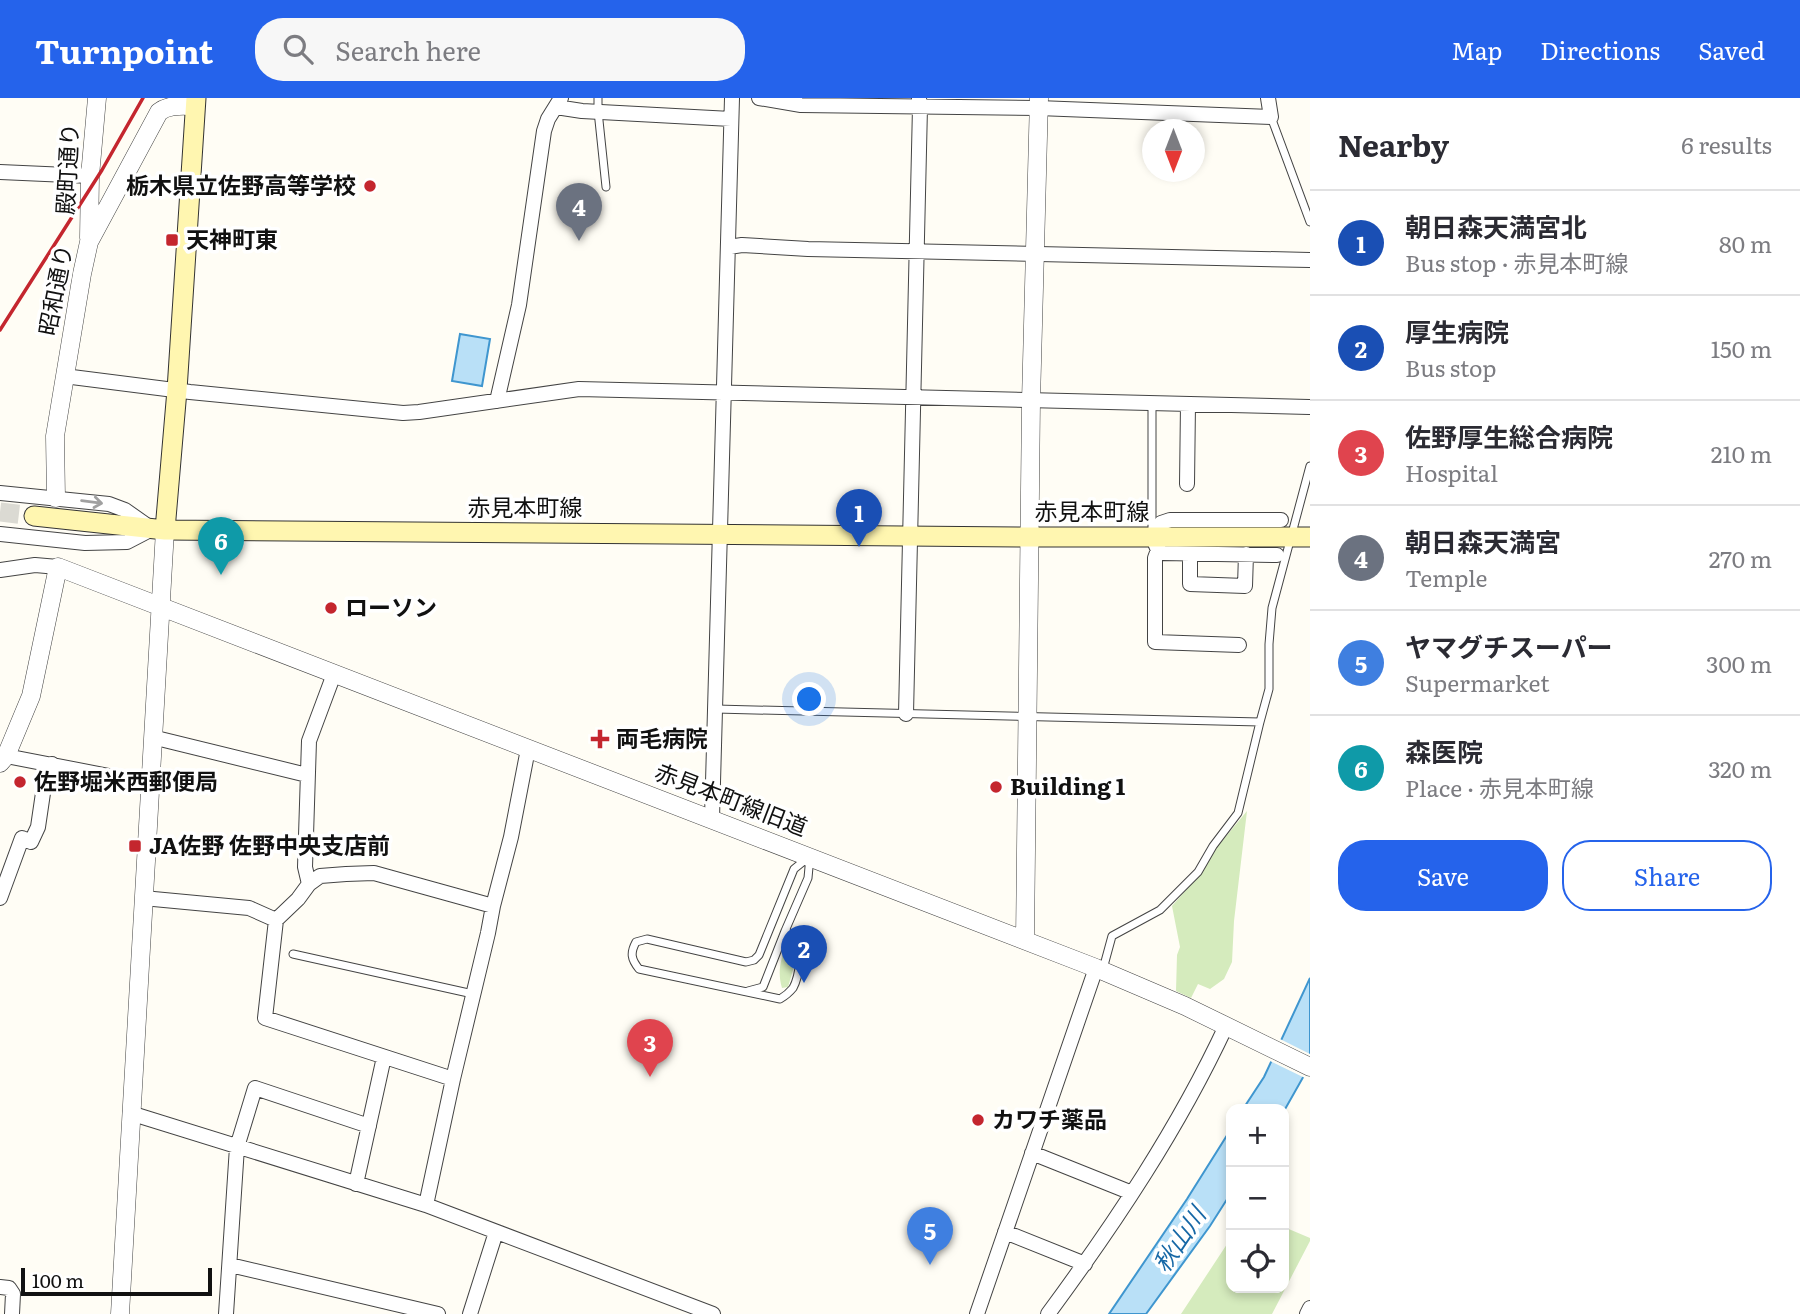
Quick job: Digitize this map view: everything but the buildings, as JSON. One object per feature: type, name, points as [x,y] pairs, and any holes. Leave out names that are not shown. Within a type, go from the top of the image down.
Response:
[{"type":"main road","points":[[158,530],[177,390],[195,102]]},
{"type":"main road","name":"赤見本町線","points":[[33,516],[158,530],[1030,537],[1155,543],[1294,533]]},
{"type":"street","name":"殿町通り","points":[[89,242],[90,176],[97,98]]},
{"type":"street","points":[[712,818],[732,98]]},
{"type":"street","points":[[760,98],[801,105],[1039,103],[1270,117],[1268,98]]},
{"type":"street","name":"昭和通り","points":[[56,498],[55,436],[89,242],[159,112],[170,106],[195,102]]},
{"type":"street","points":[[497,401],[519,305],[544,131],[559,102],[731,119]]},
{"type":"street","points":[[906,714],[919,102]]},
{"type":"street","points":[[1025,940],[1031,401],[1039,103]]},
{"type":"street","points":[[0,172],[90,176]]},
{"type":"street","points":[[729,247],[742,245],[808,249],[1310,260]]},
{"type":"street","points":[[64,376],[403,413],[579,389],[1310,407]]},
{"type":"street","points":[[1187,484],[1188,404]]},
{"type":"street","points":[[0,493],[109,504],[125,510],[158,530]]},
{"type":"street","points":[[0,534],[85,543],[127,542],[158,530]]},
{"type":"street","points":[[120,1314],[159,606],[158,530]]},
{"type":"street","points":[[1155,543],[1163,553],[1277,555]]},
{"type":"street","points":[[1155,543],[1156,642],[1240,646]]},
{"type":"street","points":[[1190,554],[1190,584],[1245,586],[1246,554]]},
{"type":"street","points":[[0,570],[35,565],[58,567],[31,696],[3,760],[52,764],[150,784]]},
{"type":"street","name":"赤見本町線旧道","points":[[58,567],[1099,969],[1185,1006],[1310,1067]]},
{"type":"street","points":[[309,884],[305,867],[309,741],[334,674]]},
{"type":"street","points":[[152,737],[307,775]]},
{"type":"street","points":[[426,1205],[493,905],[511,837],[528,749]]},
{"type":"street","points":[[0,898],[22,838],[31,842],[38,827],[43,793],[52,764]]},
{"type":"street","points":[[453,1079],[265,1018],[276,919],[298,899],[309,884],[320,877],[374,873],[493,905]]},
{"type":"street","points":[[143,898],[248,908],[276,919]]},
{"type":"street","points":[[977,1314],[1099,969]]},
{"type":"street","points":[[1048,1314],[1085,1264],[1178,1121],[1226,1026]]},
{"type":"street","points":[[356,1184],[384,1057]]},
{"type":"street","points":[[226,1314],[237,1147],[255,1088],[369,1126]]},
{"type":"street","points":[[130,1113],[426,1205],[713,1314]]},
{"type":"street","points":[[1032,1153],[1132,1193]]},
{"type":"street","points":[[470,1314],[496,1232]]},
{"type":"street","points":[[1005,1232],[1085,1264]]},
{"type":"street","points":[[230,1265],[438,1314]]},
{"type":"street","points":[[0,1287],[9,1289],[13,1294],[12,1314]]},
{"type":"street","points":[[1307,1314],[1310,1308]]},
{"type":"lane","points":[[598,105],[607,187]]},
{"type":"lane","points":[[1270,117],[1310,222]]},
{"type":"lane","points":[[1152,403],[1155,543]]},
{"type":"lane","points":[[1099,969],[1112,936],[1160,909],[1198,872],[1213,846],[1238,813],[1269,689],[1272,608],[1310,466]]},
{"type":"lane","points":[[716,709],[1260,722]]},
{"type":"lane","points":[[746,992],[763,987],[808,878],[810,856]]},
{"type":"lane","points":[[785,930],[795,937],[799,944],[800,962],[794,985],[790,992],[779,999],[639,969],[633,961],[631,951],[636,942],[647,939],[746,962],[754,960],[759,955],[794,869],[810,856]]},
{"type":"lane","points":[[293,954],[473,994]]},
{"type":"green space","points":[[1247,811],[1232,962],[1224,979],[1210,989],[1198,984],[1191,998],[1176,991],[1177,955],[1180,947],[1172,906],[1200,874],[1213,852]]},
{"type":"green space","points":[[789,943],[795,963],[788,987],[782,988],[780,966],[786,944]]},
{"type":"green space","points":[[1289,1229],[1310,1238],[1289,1281]]},
{"type":"green space","points":[[1226,1246],[1226,1293],[1283,1293],[1272,1314],[1181,1314]]},
{"type":"water","points":[[460,334],[490,339],[482,386],[452,381]]},
{"type":"water","points":[[1310,978],[1310,1065],[1288,1104],[1246,1104],[1264,1077]]},
{"type":"water","name":"秋山川","points":[[1226,1137],[1226,1201],[1210,1226],[1146,1314],[1109,1314]]},
{"type":"pier","points":[[1278,1038],[1310,1054],[1310,1072],[1307,1079],[1268,1060]]},
{"type":"tunnel","points":[[0,512],[34,516]]},
{"type":"railway","points":[[0,330],[102,170],[143,98]]},
{"type":"place","name":"栃木県立佐野高等学校","points":[[370,186]]},
{"type":"place","name":"天神町東","points":[[172,240]]},
{"type":"place","name":"朝日森天満宮","points":[[579,241]]},
{"type":"place","name":"朝日森天満宮北","points":[[859,547]]},
{"type":"place","name":"森医院","points":[[221,575]]},
{"type":"place","name":"ローソン","points":[[331,608]]},
{"type":"place","name":"両毛病院","points":[[600,739]]},
{"type":"place","name":"佐野堀米西郵便局","points":[[20,782]]},
{"type":"place","name":"Building 1","points":[[996,787]]},
{"type":"place","name":"JA佐野 佐野中央支店前","points":[[135,846]]},
{"type":"place","name":"厚生病院","points":[[804,983]]},
{"type":"place","name":"佐野厚生総合病院","points":[[650,1077]]},
{"type":"place","name":"カワチ薬品","points":[[978,1120]]},
{"type":"place","name":"ヤマグチスーパー","points":[[930,1265]]}]
